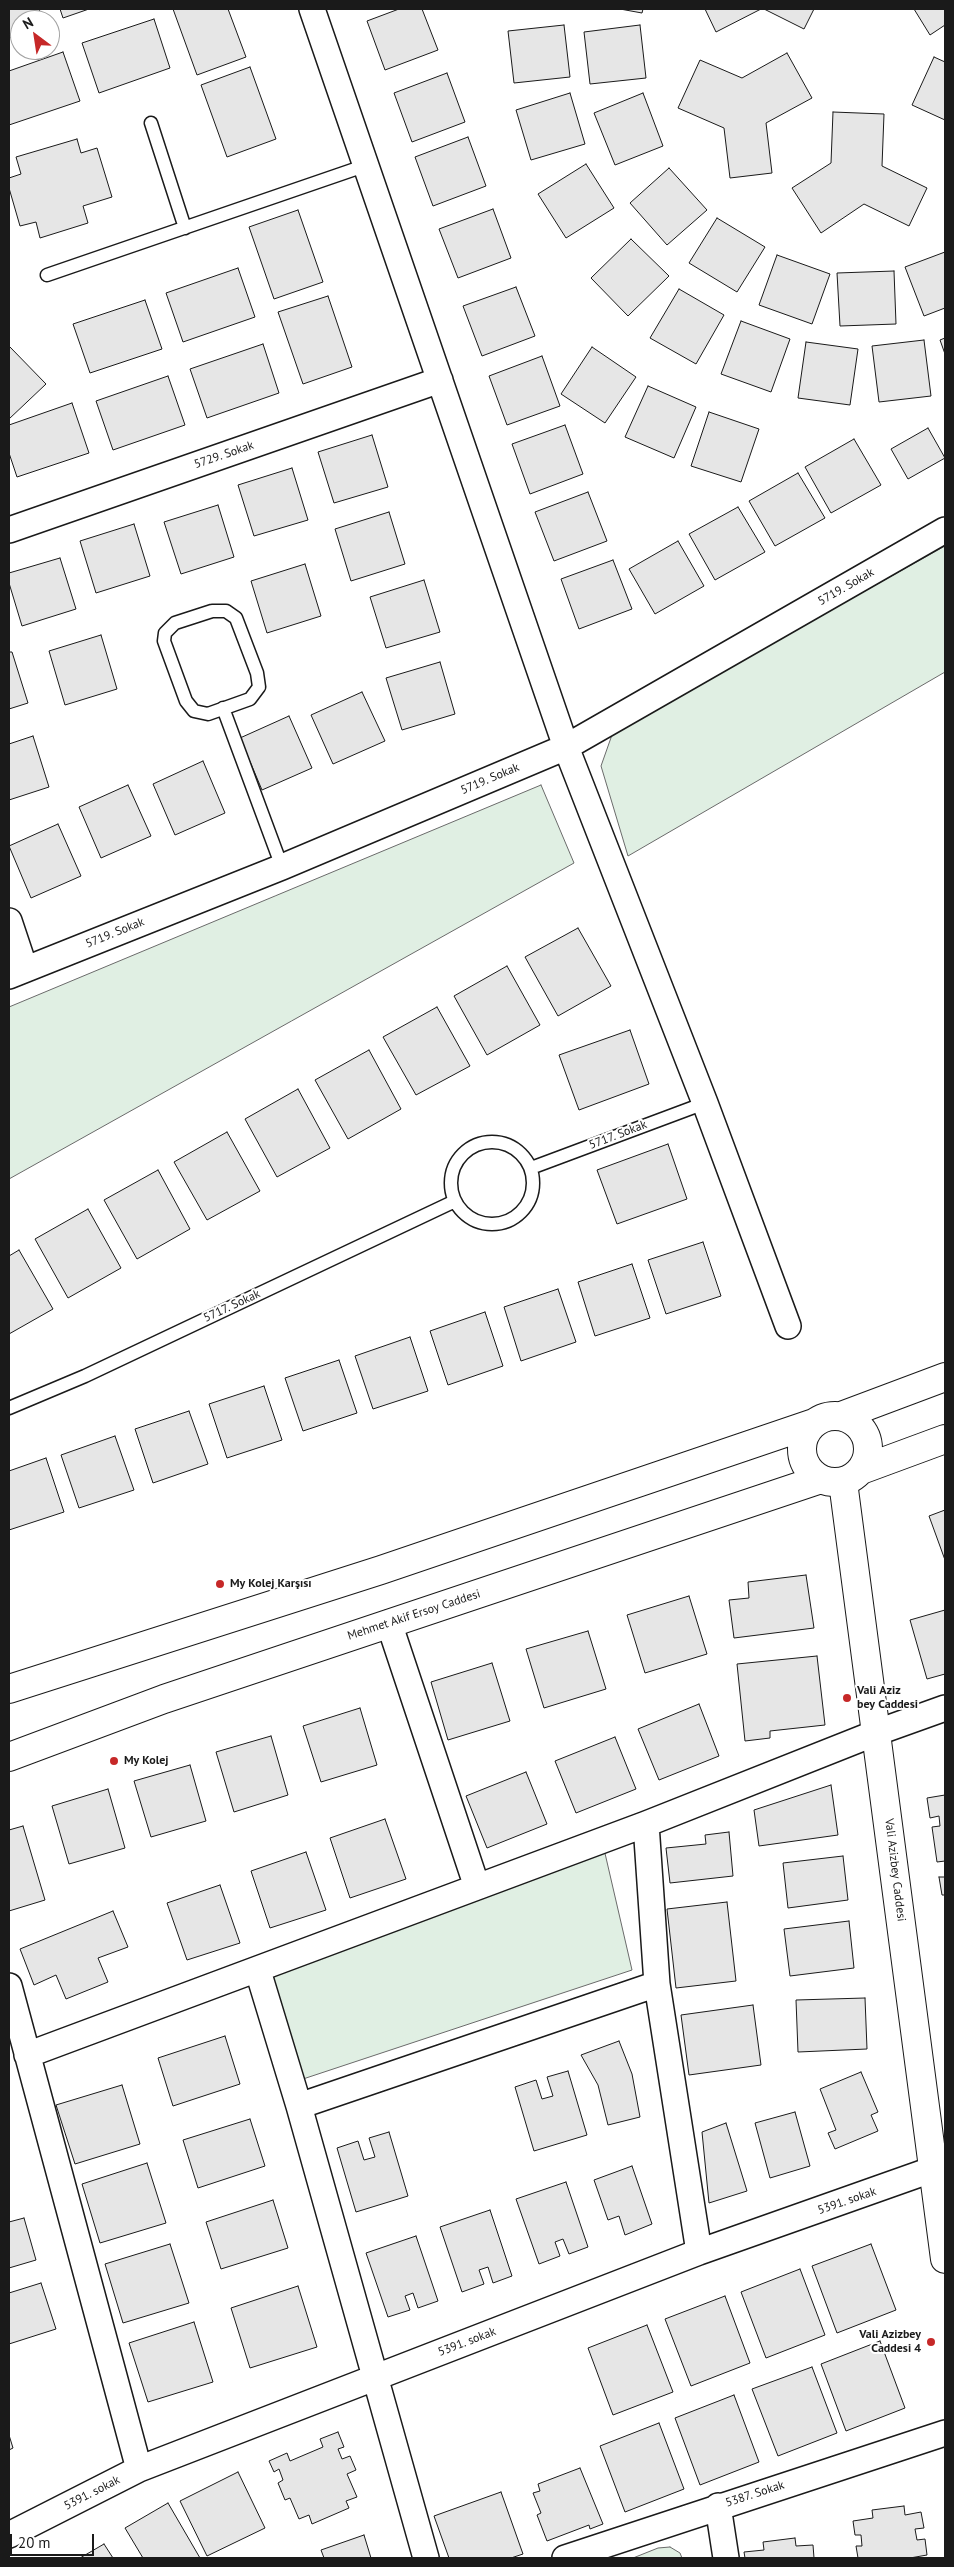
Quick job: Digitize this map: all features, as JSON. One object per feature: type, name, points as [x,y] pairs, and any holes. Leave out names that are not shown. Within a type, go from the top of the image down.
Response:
[{"type":"main road","points":[[9,1689],[381,1570],[814,1423],[822,1418],[841,1416],[945,1377]]},
{"type":"main road","points":[[814,1423],[806,1432],[802,1442],[802,1454],[812,1473],[842,1477],[868,1457],[868,1442],[858,1425],[841,1416]]},
{"type":"main road","name":"Mehmet Akif Ersoy Caddesi","points":[[9,1757],[164,1698],[389,1623],[842,1477],[945,1439]]},
{"type":"main road","name":"Vali Azizbey Caddesi","points":[[842,1477],[940,2167],[945,2258]]},
{"type":"street","points":[[312,9],[566,747],[705,1103],[788,1326]]},
{"type":"street","name":"5729. Sokak","points":[[9,530],[440,380]]},
{"type":"street","name":"5719. Sokak","points":[[17,973],[282,867],[566,747],[945,530]]},
{"type":"street","points":[[9,920],[17,973]]},
{"type":"street","points":[[389,1623],[477,1887]]},
{"type":"street","points":[[27,2055],[646,1824],[878,1732],[945,1708]]},
{"type":"street","points":[[646,1824],[657,1984],[699,2252]]},
{"type":"street","points":[[258,1970],[300,2106],[426,2558]]},
{"type":"street","points":[[300,2106],[657,1984]]},
{"type":"street","points":[[9,1986],[140,2469]]},
{"type":"street","name":"5391. sokak","points":[[9,2535],[140,2469],[699,2252],[940,2167]]},
{"type":"street","name":"5387. Sokak","points":[[565,2558],[718,2506],[945,2433]]},
{"type":"street","points":[[718,2506],[726,2558]]},
{"type":"lane","points":[[151,123],[185,228]]},
{"type":"lane","points":[[48,275],[366,165]]},
{"type":"lane","points":[[226,611],[236,618],[258,673],[259,687],[250,699],[223,708],[208,714],[194,711],[186,701],[164,641],[165,633],[175,623],[212,612],[226,611]]},
{"type":"lane","points":[[223,708],[282,867]]},
{"type":"lane","name":"5717. Sokak","points":[[531,1168],[705,1103]]},
{"type":"lane","points":[[493,1142],[513,1147],[524,1156],[531,1168],[534,1182],[531,1197],[524,1209],[513,1218],[499,1223],[485,1223],[473,1219],[462,1211],[455,1201],[451,1188],[451,1175],[463,1153],[474,1145],[493,1142]]},
{"type":"lane","name":"5717. Sokak","points":[[9,1408],[85,1376],[455,1201]]},
{"type":"green space","points":[[945,546],[945,672],[628,856],[601,766],[613,732]]},
{"type":"green space","points":[[541,785],[574,863],[9,1179],[9,1007]]},
{"type":"green space","points":[[604,1849],[632,1970],[300,2080],[265,1979]]},
{"type":"green space","points":[[670,2547],[680,2553],[682,2558],[633,2558],[658,2548]]},
{"type":"building","points":[[9,9],[39,9],[10,10],[9,38]]},
{"type":"building","points":[[60,9],[89,9],[63,18]]},
{"type":"building","points":[[173,9],[228,9],[246,57],[197,75]]},
{"type":"building","points":[[399,9],[422,9],[438,50],[385,70],[367,21]]},
{"type":"building","points":[[620,9],[643,9],[642,13]]},
{"type":"building","points":[[705,9],[761,9],[716,32]]},
{"type":"building","points":[[764,9],[814,9],[804,29]]},
{"type":"building","points":[[914,9],[945,9],[945,25],[930,35]]},
{"type":"building","points":[[154,19],[170,68],[99,93],[82,43]]},
{"type":"building","points":[[564,25],[570,77],[514,83],[508,31]]},
{"type":"building","points":[[640,25],[646,78],[590,84],[584,32]]},
{"type":"building","points":[[63,52],[80,101],[9,125],[9,71],[40,60],[60,60],[60,53]]},
{"type":"building","points":[[787,53],[812,98],[766,123],[772,173],[730,178],[724,128],[678,108],[700,60],[742,78]]},
{"type":"building","points":[[934,57],[945,62],[945,120],[912,105]]},
{"type":"building","points":[[250,67],[276,139],[227,157],[201,85]]},
{"type":"building","points":[[447,73],[465,122],[412,142],[394,93]]},
{"type":"building","points":[[570,93],[585,144],[531,160],[516,110]]},
{"type":"building","points":[[643,93],[663,146],[615,165],[594,113]]},
{"type":"building","points":[[833,112],[884,114],[882,166],[927,188],[909,226],[864,204],[821,233],[792,188],[831,163]]},
{"type":"building","points":[[468,137],[486,186],[433,206],[415,157]]},
{"type":"building","points":[[77,139],[81,153],[97,148],[112,197],[83,206],[88,223],[40,238],[36,222],[20,226],[9,188],[9,178],[21,174],[16,157]]},
{"type":"building","points":[[586,164],[614,208],[566,238],[538,194]]},
{"type":"building","points":[[669,168],[707,210],[667,245],[630,203]]},
{"type":"building","points":[[493,209],[511,258],[458,278],[439,229]]},
{"type":"building","points":[[298,210],[323,282],[274,299],[249,227]]},
{"type":"building","points":[[717,218],[765,247],[737,292],[689,263]]},
{"type":"building","points":[[631,239],[669,276],[628,316],[591,278]]},
{"type":"building","points":[[945,252],[945,308],[924,316],[905,267]]},
{"type":"building","points":[[777,255],[830,274],[812,324],[759,305]]},
{"type":"building","points":[[238,268],[255,317],[183,342],[166,293]]},
{"type":"building","points":[[894,271],[896,324],[840,326],[837,273]]},
{"type":"building","points":[[516,287],[535,336],[482,356],[463,306]]},
{"type":"building","points":[[679,289],[724,315],[696,364],[650,338]]},
{"type":"building","points":[[328,296],[352,367],[303,384],[278,312]]},
{"type":"building","points":[[145,300],[162,349],[90,373],[73,324]]},
{"type":"building","points":[[741,321],[790,339],[771,392],[721,374]]},
{"type":"building","points":[[945,338],[945,354],[940,340]]},
{"type":"building","points":[[924,340],[931,396],[879,402],[872,346]]},
{"type":"building","points":[[806,342],[858,349],[850,405],[798,398]]},
{"type":"building","points":[[263,344],[279,393],[207,418],[190,369]]},
{"type":"building","points":[[9,346],[46,384],[9,419]]},
{"type":"building","points":[[592,347],[636,377],[605,423],[561,394]]},
{"type":"building","points":[[542,356],[560,406],[507,425],[489,376]]},
{"type":"building","points":[[168,376],[185,425],[113,450],[96,401]]},
{"type":"building","points":[[648,386],[696,407],[674,458],[625,437]]},
{"type":"building","points":[[72,403],[89,453],[17,477],[9,453],[9,425]]},
{"type":"building","points":[[709,412],[759,429],[741,482],[691,466]]},
{"type":"building","points":[[565,425],[583,474],[530,494],[512,444]]},
{"type":"building","points":[[928,428],[945,458],[908,479],[891,449]]},
{"type":"building","points":[[372,435],[388,487],[334,503],[318,452]]},
{"type":"building","points":[[854,439],[881,485],[831,513],[805,467]]},
{"type":"building","points":[[292,468],[308,520],[254,536],[238,485]]},
{"type":"building","points":[[798,473],[825,518],[775,546],[749,501]]},
{"type":"building","points":[[588,492],[607,541],[554,561],[535,512]]},
{"type":"building","points":[[218,505],[234,557],[181,574],[164,522]]},
{"type":"building","points":[[738,507],[765,552],[715,580],[689,534]]},
{"type":"building","points":[[389,512],[405,564],[351,581],[335,529]]},
{"type":"building","points":[[134,524],[150,576],[96,593],[80,541]]},
{"type":"building","points":[[678,541],[704,586],[655,614],[629,569]]},
{"type":"building","points":[[60,558],[76,609],[22,626],[9,583],[9,573]]},
{"type":"building","points":[[613,560],[632,609],[579,629],[561,579]]},
{"type":"building","points":[[305,564],[321,616],[267,633],[251,581]]},
{"type":"building","points":[[424,580],[440,632],[386,648],[370,597]]},
{"type":"building","points":[[101,635],[117,689],[65,705],[49,651]]},
{"type":"building","points":[[9,652],[12,652],[28,703],[9,709]]},
{"type":"building","points":[[440,662],[455,714],[402,730],[386,678]]},
{"type":"building","points":[[362,692],[385,741],[333,764],[311,715]]},
{"type":"building","points":[[289,716],[312,768],[262,790],[240,738]]},
{"type":"building","points":[[33,736],[49,787],[9,800],[9,744]]},
{"type":"building","points":[[203,761],[225,813],[175,835],[153,784]]},
{"type":"building","points":[[128,785],[151,836],[101,858],[79,807]]},
{"type":"building","points":[[58,824],[81,876],[31,898],[9,846]]},
{"type":"building","points":[[578,928],[611,986],[558,1016],[525,957]]},
{"type":"building","points":[[507,966],[540,1025],[487,1055],[454,996]]},
{"type":"building","points":[[437,1007],[470,1066],[416,1095],[383,1037]]},
{"type":"building","points":[[630,1030],[649,1084],[579,1110],[559,1055]]},
{"type":"building","points":[[369,1050],[401,1109],[348,1139],[315,1080]]},
{"type":"building","points":[[298,1089],[330,1148],[277,1177],[245,1119]]},
{"type":"building","points":[[227,1132],[260,1191],[207,1220],[174,1162]]},
{"type":"building","points":[[668,1144],[687,1199],[617,1224],[597,1170]]},
{"type":"building","points":[[158,1170],[190,1229],[137,1259],[104,1200]]},
{"type":"building","points":[[88,1209],[121,1268],[68,1298],[35,1239]]},
{"type":"building","points":[[703,1242],[721,1296],[666,1314],[648,1260]]},
{"type":"building","points":[[19,1250],[53,1309],[9,1334],[9,1256]]},
{"type":"building","points":[[632,1264],[650,1318],[595,1336],[578,1282]]},
{"type":"building","points":[[558,1289],[576,1342],[521,1361],[504,1307]]},
{"type":"building","points":[[485,1312],[503,1366],[448,1385],[430,1331]]},
{"type":"building","points":[[410,1337],[428,1391],[373,1409],[355,1356]]},
{"type":"building","points":[[339,1360],[357,1413],[303,1431],[285,1378]]},
{"type":"building","points":[[264,1386],[282,1440],[227,1458],[209,1404]]},
{"type":"building","points":[[189,1411],[208,1464],[153,1483],[135,1429]]},
{"type":"building","points":[[115,1436],[134,1490],[79,1508],[61,1455]]},
{"type":"building","points":[[46,1458],[64,1512],[9,1530],[9,1471]]},
{"type":"building","points":[[945,1510],[945,1560],[929,1516]]},
{"type":"building","points":[[806,1575],[814,1628],[734,1638],[729,1600],[749,1598],[748,1582]]},
{"type":"building","points":[[689,1596],[707,1654],[645,1673],[627,1615]]},
{"type":"building","points":[[945,1610],[945,1674],[927,1679],[910,1620]]},
{"type":"building","points":[[588,1631],[606,1689],[544,1708],[526,1649]]},
{"type":"building","points":[[817,1656],[825,1725],[770,1731],[770,1738],[745,1741],[737,1664]]},
{"type":"building","points":[[492,1663],[510,1721],[448,1740],[431,1682]]},
{"type":"building","points":[[699,1704],[719,1756],[659,1780],[638,1729]]},
{"type":"building","points":[[360,1708],[377,1765],[321,1782],[303,1726]]},
{"type":"building","points":[[271,1736],[288,1795],[234,1812],[216,1752]]},
{"type":"building","points":[[615,1737],[636,1789],[576,1813],[555,1761]]},
{"type":"building","points":[[190,1765],[206,1821],[151,1837],[134,1781]]},
{"type":"building","points":[[526,1772],[547,1824],[487,1848],[466,1796]]},
{"type":"building","points":[[831,1785],[838,1835],[759,1846],[754,1810]]},
{"type":"building","points":[[108,1789],[125,1848],[69,1864],[52,1806]]},
{"type":"building","points":[[945,1795],[945,1861],[937,1862],[932,1827],[940,1826],[939,1816],[930,1818],[927,1798]]},
{"type":"building","points":[[385,1819],[406,1879],[350,1898],[330,1838]]},
{"type":"building","points":[[23,1826],[45,1900],[9,1911],[9,1830]]},
{"type":"building","points":[[729,1832],[733,1876],[670,1883],[666,1848],[706,1844],[705,1835]]},
{"type":"building","points":[[306,1852],[326,1910],[270,1928],[251,1871]]},
{"type":"building","points":[[843,1856],[848,1900],[788,1908],[783,1863]]},
{"type":"building","points":[[939,1877],[945,1877],[945,1895],[942,1895]]},
{"type":"building","points":[[220,1885],[240,1943],[187,1960],[167,1903]]},
{"type":"building","points":[[727,1902],[736,1981],[676,1988],[667,1909]]},
{"type":"building","points":[[113,1911],[128,1947],[98,1958],[108,1982],[66,1999],[56,1975],[34,1985],[20,1949]]},
{"type":"building","points":[[849,1921],[854,1968],[790,1976],[784,1929]]},
{"type":"building","points":[[865,1998],[867,2049],[798,2052],[796,2000]]},
{"type":"building","points":[[753,2005],[761,2065],[689,2075],[681,2015]]},
{"type":"building","points":[[225,2036],[240,2084],[173,2106],[158,2058]]},
{"type":"building","points":[[619,2041],[632,2074],[640,2117],[608,2125],[598,2085],[581,2055]]},
{"type":"building","points":[[568,2071],[587,2135],[534,2151],[515,2087],[536,2080],[542,2099],[553,2096],[547,2077]]},
{"type":"building","points":[[861,2072],[878,2112],[871,2115],[878,2131],[835,2149],[828,2133],[836,2130],[820,2089]]},
{"type":"building","points":[[122,2085],[140,2144],[75,2164],[56,2105]]},
{"type":"building","points":[[795,2112],[810,2166],[770,2178],[755,2123]]},
{"type":"building","points":[[250,2119],[265,2166],[198,2188],[183,2140]]},
{"type":"building","points":[[726,2123],[747,2191],[709,2203],[702,2132]]},
{"type":"building","points":[[389,2132],[408,2196],[356,2212],[337,2148],[358,2141],[364,2160],[375,2157],[369,2138]]},
{"type":"building","points":[[147,2163],[166,2223],[100,2243],[82,2184]]},
{"type":"building","points":[[632,2166],[652,2224],[625,2235],[619,2216],[608,2220],[594,2180]]},
{"type":"building","points":[[566,2182],[588,2247],[569,2254],[563,2239],[555,2242],[560,2256],[539,2264],[516,2199]]},
{"type":"building","points":[[273,2200],[288,2248],[221,2269],[206,2222]]},
{"type":"building","points":[[490,2210],[512,2276],[493,2283],[488,2267],[479,2270],[484,2284],[462,2292],[440,2227]]},
{"type":"building","points":[[24,2218],[36,2260],[9,2268],[9,2222]]},
{"type":"building","points":[[416,2236],[438,2301],[418,2308],[413,2293],[405,2296],[410,2310],[388,2317],[366,2253]]},
{"type":"building","points":[[170,2244],[189,2303],[123,2323],[105,2264]]},
{"type":"building","points":[[871,2244],[896,2310],[837,2333],[812,2266]]},
{"type":"building","points":[[800,2269],[825,2335],[766,2358],[741,2292]]},
{"type":"building","points":[[41,2283],[56,2329],[9,2344],[9,2293]]},
{"type":"building","points":[[298,2286],[317,2347],[250,2368],[231,2308]]},
{"type":"building","points":[[725,2296],[750,2363],[691,2386],[665,2319]]},
{"type":"building","points":[[194,2322],[213,2382],[148,2402],[129,2343]]},
{"type":"building","points":[[647,2325],[673,2392],[613,2415],[588,2348]]},
{"type":"building","points":[[880,2341],[905,2408],[846,2431],[821,2364]]},
{"type":"building","points":[[812,2367],[837,2433],[778,2456],[752,2389]]},
{"type":"building","points":[[734,2395],[759,2462],[700,2485],[675,2418]]},
{"type":"building","points":[[659,2423],[684,2489],[625,2512],[600,2446]]},
{"type":"building","points":[[338,2432],[344,2447],[338,2449],[342,2459],[350,2456],[356,2470],[347,2474],[357,2497],[346,2501],[349,2508],[312,2524],[309,2515],[299,2519],[290,2498],[285,2500],[278,2483],[283,2480],[279,2469],[274,2472],[269,2461],[287,2453],[290,2461],[323,2447],[320,2439]]},
{"type":"building","points":[[9,2435],[13,2448],[9,2450]]},
{"type":"building","points":[[580,2468],[603,2524],[590,2529],[589,2525],[547,2541],[537,2515],[541,2513],[533,2493],[540,2491],[538,2484]]},
{"type":"building","points":[[238,2472],[265,2528],[207,2556],[180,2501]]},
{"type":"building","points":[[501,2492],[523,2554],[511,2558],[449,2558],[434,2516]]},
{"type":"building","points":[[168,2503],[200,2558],[143,2558],[125,2528]]},
{"type":"building","points":[[904,2506],[905,2515],[921,2512],[924,2528],[915,2529],[917,2540],[925,2539],[927,2555],[910,2558],[858,2558],[856,2546],[862,2546],[861,2535],[855,2535],[853,2521],[873,2518],[872,2510]]},
{"type":"building","points":[[364,2535],[371,2558],[324,2558],[321,2550]]},
{"type":"building","points":[[795,2538],[796,2546],[813,2545],[814,2558],[745,2558],[744,2552],[764,2550],[763,2542]]},
{"type":"building","points":[[104,2544],[113,2558],[80,2558]]},
{"type":"place","name":"My Kolej Karşısı","points":[[220,1584]]},
{"type":"place","name":"Vali Aziz bey Caddesi","points":[[847,1698]]},
{"type":"place","name":"My Kolej","points":[[114,1761]]},
{"type":"place","name":"Vali Azizbey Caddesi 4","points":[[931,2342]]}]
